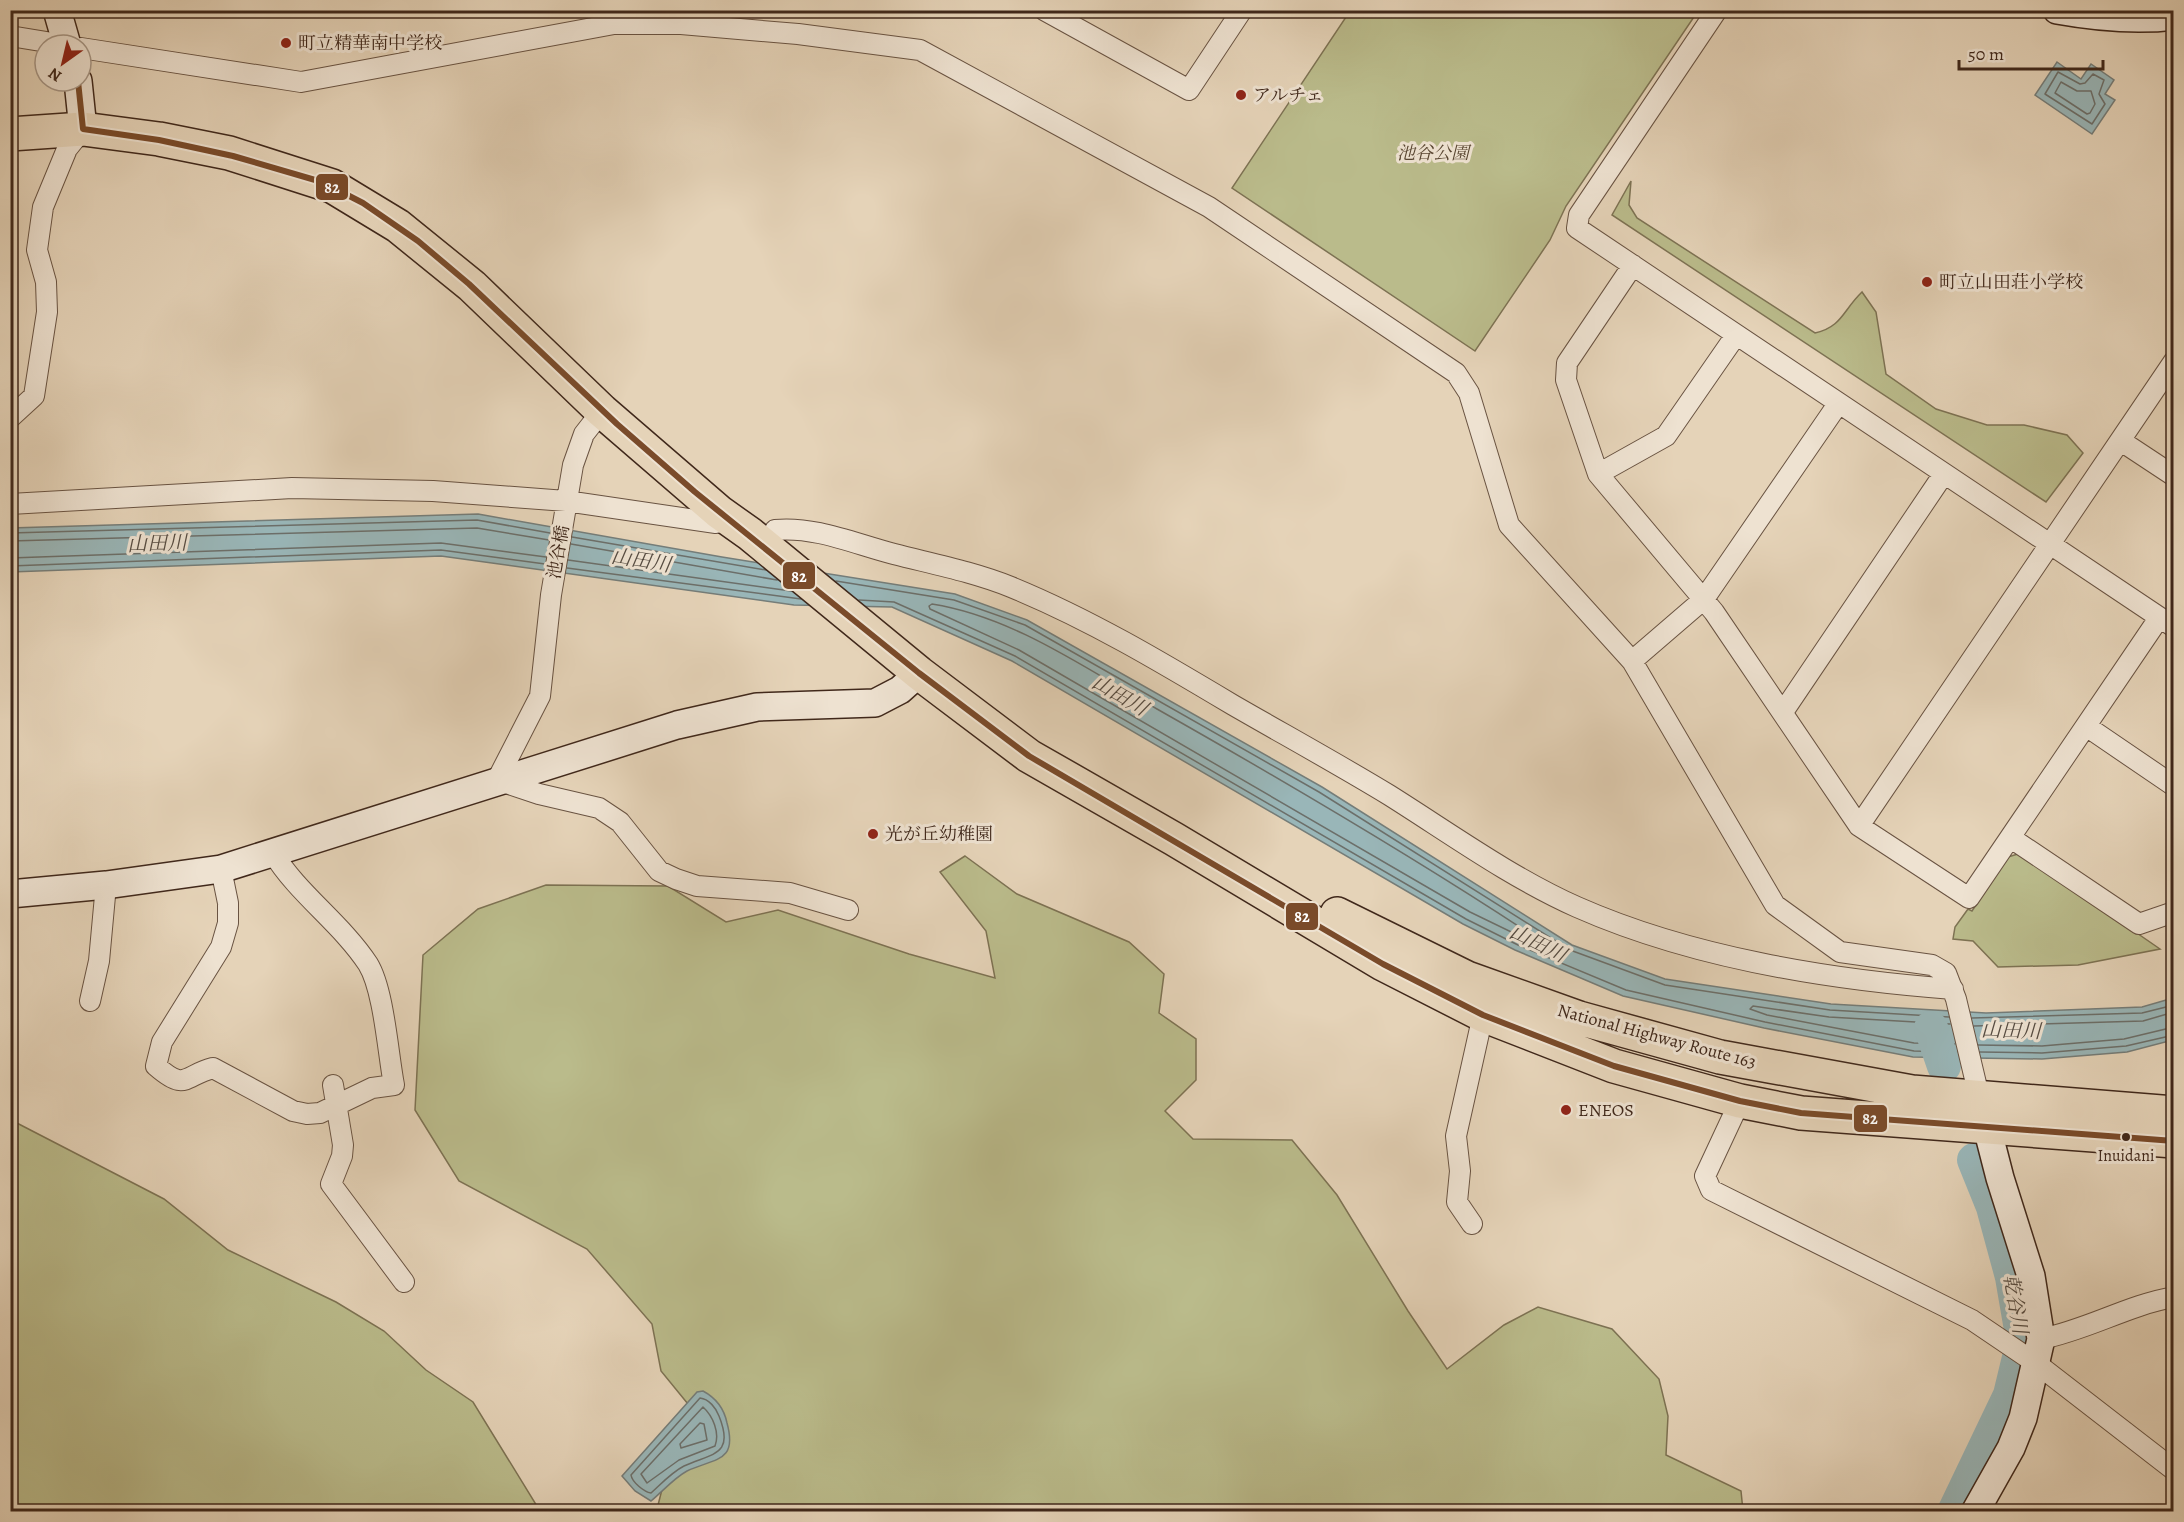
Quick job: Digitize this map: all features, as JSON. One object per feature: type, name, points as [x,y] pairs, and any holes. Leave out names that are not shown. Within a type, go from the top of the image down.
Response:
[{"type":"highway","name":"National Highway Route 163","points":[[10,134],[83,129],[159,139],[229,153],[332,186],[398,226],[472,286],[602,411],[719,512],[762,532],[888,647],[1029,756],[1086,791],[1174,839],[1383,964],[1483,1015],[1614,1066],[1740,1101],[1801,1113],[1849,1118],[1980,1099],[2174,1141]]},
{"type":"highway","name":"National Highway Route 163","points":[[1174,839],[1232,862],[1467,978],[1579,1018],[1720,1057],[1912,1092],[2174,1113]]},
{"type":"highway","points":[[2065,1103],[2174,1094]]},
{"type":"street","points":[[57,10],[63,33]]},
{"type":"street","points":[[1044,10],[1075,17],[1189,90],[1242,10]]},
{"type":"street","points":[[1633,265],[1567,363],[1566,380],[1598,474],[1704,599],[1859,826],[1970,898],[2086,726],[2167,622],[2050,546],[1633,265],[1581,232],[1576,221],[1717,10]]},
{"type":"street","points":[[2057,10],[2101,18],[2150,19],[2174,16]]},
{"type":"street","points":[[93,50],[301,82],[615,17],[798,34],[920,50],[1209,207],[1456,373],[1469,393],[1509,525],[1632,661],[1775,905],[1840,952],[1932,965],[1946,973],[1954,994],[2000,1178],[2031,1276],[2039,1351],[2023,1418],[2011,1448],[1975,1512]]},
{"type":"street","points":[[15,37],[33,40]]},
{"type":"street","points":[[10,418],[34,396],[47,312],[46,282],[37,250],[43,207],[67,148],[83,129],[79,93]]},
{"type":"street","points":[[1598,474],[1666,436],[1736,335]]},
{"type":"street","points":[[1859,826],[2174,361]]},
{"type":"street","points":[[1632,661],[1704,599],[1838,404]]},
{"type":"street","name":"池谷橋","points":[[498,780],[540,696],[551,595],[573,465],[584,434],[602,411]]},
{"type":"street","points":[[2121,441],[2174,476]]},
{"type":"street","points":[[1783,712],[1943,474]]},
{"type":"street","points":[[10,504],[292,488],[433,491],[716,523]]},
{"type":"street","points":[[762,532],[809,531],[987,579],[1035,598],[1168,667],[1389,795],[1477,853],[1575,906],[1630,928],[1696,949],[1886,984],[1954,994]]},
{"type":"street","points":[[10,894],[106,885],[221,869],[677,725],[757,707],[875,703],[900,690],[919,673]]},
{"type":"street","points":[[2086,726],[2174,786]]},
{"type":"street","points":[[498,780],[539,794],[599,808],[620,822],[659,871],[676,879],[697,886],[790,893],[848,910]]},
{"type":"street","points":[[2011,838],[2139,924],[2174,912]]},
{"type":"street","points":[[221,869],[228,903],[228,923],[221,947],[162,1042],[156,1066],[172,1080],[180,1081],[213,1068],[293,1112],[320,1113],[335,1094],[394,1085],[378,990],[369,966],[333,920],[282,867],[273,853]]},
{"type":"street","points":[[90,1001],[99,961],[106,885]]},
{"type":"street","points":[[1472,1224],[1457,1202],[1460,1171],[1456,1136],[1483,1015]]},
{"type":"street","points":[[335,1094],[344,1145],[331,1184],[404,1282]]},
{"type":"street","points":[[1740,1101],[1705,1176],[1711,1190],[2039,1351],[2174,1470]]},
{"type":"street","points":[[2039,1351],[2071,1334],[2132,1309],[2174,1297]]},
{"type":"green space","name":"池谷公園","points":[[1350,11],[1698,11],[1566,206],[1550,240],[1475,351],[1232,188]]},
{"type":"green space","points":[[1631,181],[1629,205],[1637,218],[1815,333],[1837,322],[1862,292],[1876,312],[1886,374],[1936,409],[1987,425],[2024,425],[2067,435],[2083,453],[2046,502],[1612,215]]},
{"type":"green space","points":[[2021,853],[2160,949],[2078,965],[1998,967],[1973,941],[1953,939],[1955,927],[1968,909],[1972,911],[2008,857]]},
{"type":"green space","points":[[965,856],[1017,894],[1129,942],[1164,974],[1159,1013],[1196,1039],[1196,1080],[1165,1111],[1193,1139],[1292,1140],[1337,1195],[1408,1311],[1447,1369],[1504,1325],[1538,1307],[1612,1329],[1659,1379],[1668,1416],[1666,1455],[1741,1491],[1743,1511],[660,1511],[657,1509],[667,1470],[710,1431],[661,1371],[652,1324],[587,1249],[459,1181],[415,1110],[423,955],[478,909],[546,885],[668,886],[726,922],[778,910],[909,954],[995,978],[986,931],[940,872]]},
{"type":"green space","points":[[11,1120],[164,1199],[228,1250],[336,1302],[384,1331],[426,1370],[473,1402],[540,1511],[11,1511]]},
{"type":"water","points":[[2057,62],[2081,79],[2091,64],[2114,80],[2105,94],[2115,100],[2092,134],[2035,95]]},
{"type":"water","name":"山田川","points":[[478,514],[722,557],[955,594],[1027,620],[1322,787],[1572,945],[1665,979],[1831,1004],[1986,1013],[2142,1007],[2173,998],[2173,1040],[2127,1052],[2042,1059],[1913,1057],[1764,1028],[1623,996],[1515,950],[1463,924],[1012,661],[892,607],[794,605],[441,556],[11,572],[10,528]]},
{"type":"water","points":[[703,1391],[716,1400],[722,1408],[730,1436],[729,1446],[721,1457],[682,1474],[651,1501],[635,1491],[622,1476],[697,1392]]},
{"type":"waterway","name":"乾谷川","points":[[1931,1028],[1944,1066]]},
{"type":"waterway","name":"乾谷川","points":[[1954,1512],[2010,1395],[2023,1341],[2012,1277],[1993,1207],[1974,1160]]},
{"type":"transit line","name":"82","points":[[79,93],[83,129],[159,140],[233,156],[322,182],[363,203],[418,241],[469,284],[617,424],[695,492],[919,673],[1029,756],[1383,964],[1483,1015],[1614,1066],[1740,1101],[1801,1113],[2174,1141]]},
{"type":"place","name":"町立精華南中学校","points":[[286,43]]},
{"type":"place","name":"アルチェ","points":[[1241,95]]},
{"type":"place","name":"町立山田荘小学校","points":[[1927,282]]},
{"type":"place","name":"光が丘幼稚園","points":[[873,834]]},
{"type":"place","name":"ENEOS","points":[[1566,1110]]},
{"type":"place","name":"Inuidani","points":[[2126,1137]]}]
